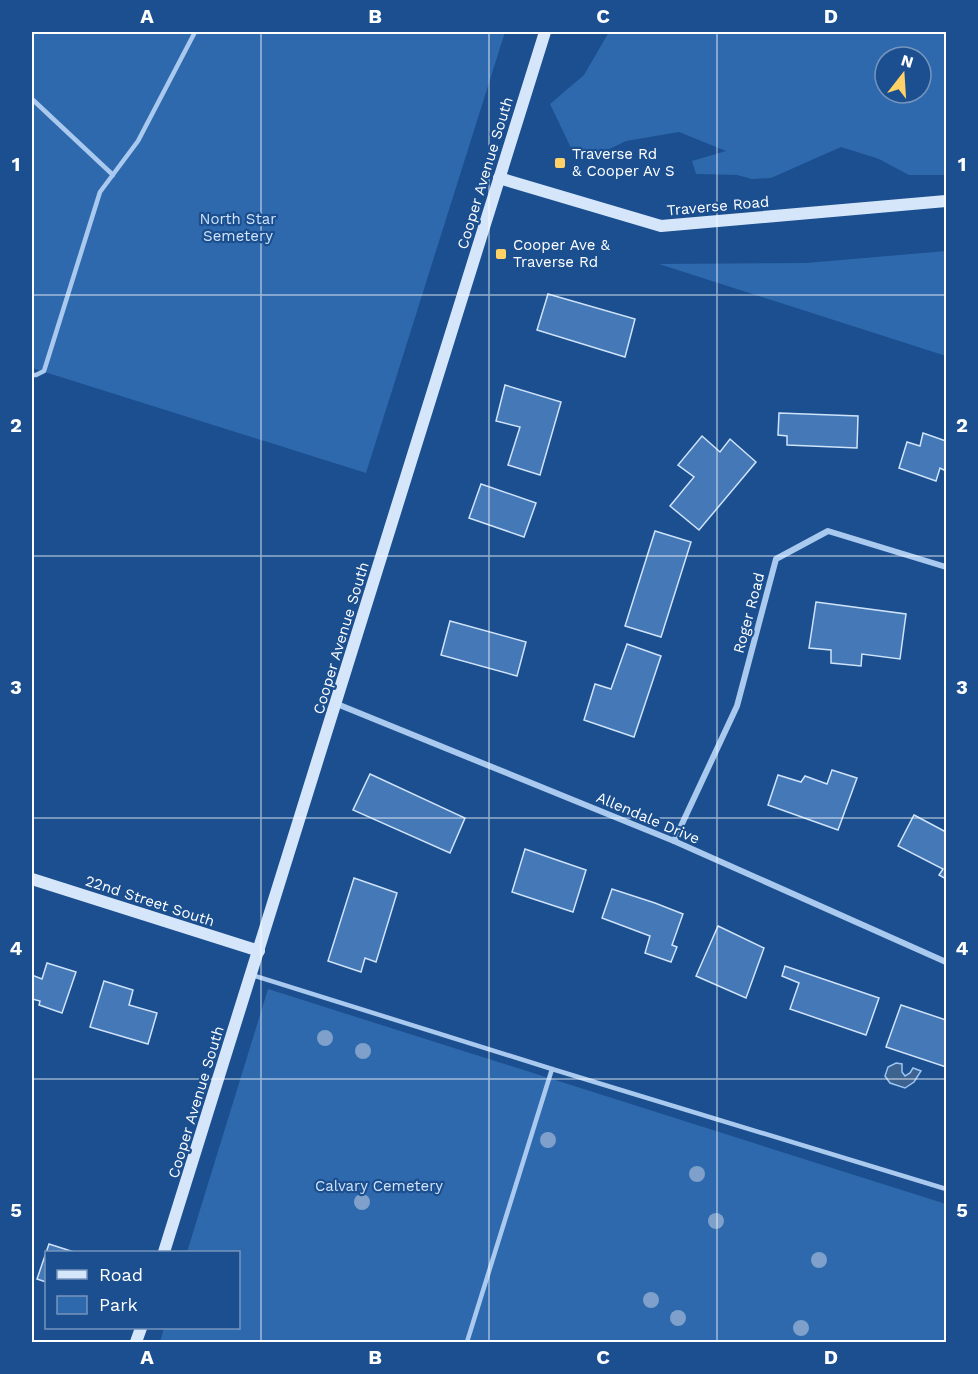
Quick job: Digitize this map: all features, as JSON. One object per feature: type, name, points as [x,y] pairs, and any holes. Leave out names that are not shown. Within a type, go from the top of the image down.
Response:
[{"type":"street","name":"Cooper Avenue South","points":[[164,1251],[545,32]]},
{"type":"street","name":"Traverse Road","points":[[499,178],[661,226],[946,201]]},
{"type":"street","name":"Roger Road","points":[[674,841],[737,706],[776,559],[828,531],[946,567]]},
{"type":"street","name":"Allendale Drive","points":[[336,704],[674,841],[946,962]]},
{"type":"street","name":"22nd Street South","points":[[32,879],[259,951]]},
{"type":"lane","points":[[32,375],[44,371],[100,192],[138,141],[195,32]]},
{"type":"lane","points":[[32,99],[113,175]]},
{"type":"lane","points":[[251,975],[946,1189]]},
{"type":"lane","points":[[467,1342],[552,1069]]},
{"type":"green space","name":"North Star Semetery","points":[[32,32],[505,32],[366,473],[32,368]]},
{"type":"green space","points":[[609,32],[946,32],[946,175],[909,175],[879,159],[841,147],[771,178],[752,179],[737,175],[696,174],[692,161],[726,151],[679,132],[626,141],[597,155],[572,150],[550,104],[584,75]]},
{"type":"green space","points":[[946,251],[946,356],[659,264],[806,263]]},
{"type":"green space","name":"Calvary Cemetery","points":[[268,989],[946,1204],[946,1342],[160,1342],[164,1329],[240,1329],[240,1251],[187,1251]]},
{"type":"shaded area","points":[[896,1063],[902,1064],[902,1072],[905,1076],[913,1068],[921,1071],[914,1082],[905,1088],[890,1083],[885,1076],[888,1067]]},
{"type":"building","points":[[548,294],[635,319],[625,357],[537,330]]},
{"type":"building","points":[[505,385],[561,402],[540,475],[508,465],[520,427],[496,421]]},
{"type":"building","points":[[779,413],[858,416],[857,448],[787,445],[787,436],[778,435]]},
{"type":"building","points":[[923,433],[946,441],[946,471],[940,468],[936,481],[899,468],[907,442],[920,446]]},
{"type":"building","points":[[702,436],[720,452],[730,439],[756,462],[699,530],[670,506],[694,477],[678,465]]},
{"type":"building","points":[[481,484],[536,503],[524,537],[469,518]]},
{"type":"building","points":[[655,531],[691,542],[661,637],[625,626]]},
{"type":"building","points":[[816,602],[906,614],[900,659],[862,654],[861,666],[831,663],[831,650],[809,648]]},
{"type":"building","points":[[450,621],[526,642],[517,676],[441,655]]},
{"type":"building","points":[[627,644],[661,656],[634,737],[584,720],[595,684],[611,689]]},
{"type":"building","points":[[832,770],[857,778],[838,830],[768,805],[778,775],[801,782],[805,776],[827,784]]},
{"type":"building","points":[[370,774],[465,818],[450,853],[353,810]]},
{"type":"building","points":[[914,815],[946,832],[946,879],[939,875],[943,869],[898,846]]},
{"type":"building","points":[[525,849],[586,870],[573,912],[512,892]]},
{"type":"building","points":[[354,878],[397,893],[376,962],[365,958],[361,972],[328,961]]},
{"type":"building","points":[[612,889],[683,914],[672,945],[677,947],[671,962],[645,953],[650,936],[602,918]]},
{"type":"building","points":[[718,926],[764,948],[746,998],[696,976]]},
{"type":"building","points":[[47,963],[76,972],[62,1013],[39,1005],[40,1001],[32,999],[32,975],[42,979]]},
{"type":"building","points":[[785,966],[879,998],[866,1035],[790,1009],[799,983],[782,976]]},
{"type":"building","points":[[104,981],[133,990],[129,1005],[157,1013],[148,1044],[90,1027]]},
{"type":"building","points":[[901,1005],[946,1020],[946,1067],[886,1047]]},
{"type":"building","points":[[49,1244],[71,1251],[46,1251]]},
{"type":"building","points":[[45,1256],[45,1282],[37,1279]]},
{"type":"place","name":"Traverse Rd & Cooper Av S","points":[[560,163]]},
{"type":"place","name":"Cooper Ave & Traverse Rd","points":[[501,254]]}]
